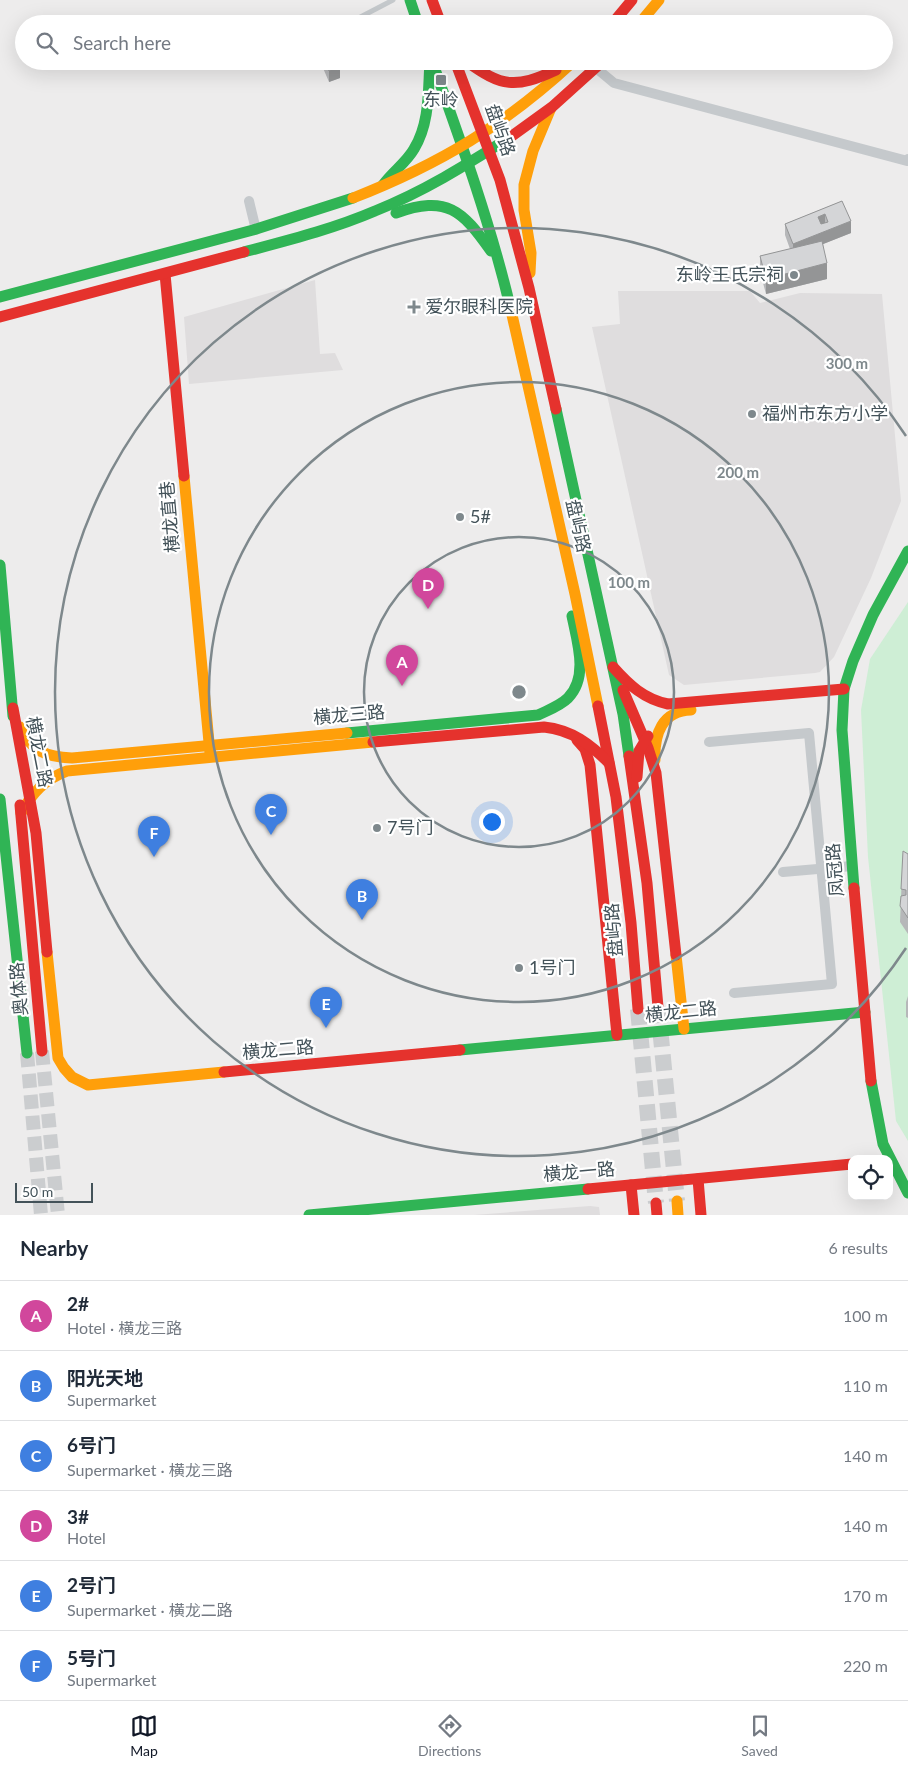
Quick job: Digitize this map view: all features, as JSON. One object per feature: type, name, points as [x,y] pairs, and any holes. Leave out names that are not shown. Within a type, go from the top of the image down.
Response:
[{"type":"main road","points":[[410,0],[415,15]]},
{"type":"main road","points":[[432,0],[438,15]]},
{"type":"main road","points":[[620,15],[632,0]]},
{"type":"main road","points":[[646,15],[659,0]]},
{"type":"main road","points":[[382,187],[391,173],[414,149],[421,134],[427,117],[430,70]]},
{"type":"main road","name":"盘屿路","points":[[434,70],[463,145],[499,261],[568,560],[616,797],[624,859],[638,1009]]},
{"type":"main road","name":"盘屿路","points":[[458,70],[500,180],[529,288],[613,666],[623,714],[637,805],[647,883],[658,1007]]},
{"type":"main road","points":[[478,70],[500,81],[519,82],[532,81],[555,70]]},
{"type":"main road","points":[[0,297],[256,230],[329,208],[382,187],[435,162],[482,133],[528,100],[563,70]]},
{"type":"main road","points":[[0,317],[316,233],[407,198],[469,163],[534,121],[593,70]]},
{"type":"main road","points":[[529,288],[531,250],[525,221],[524,182],[534,149],[552,107]]},
{"type":"main road","points":[[355,219],[387,217],[419,205],[440,206],[454,210],[466,218],[478,231],[499,261]]},
{"type":"main road","name":"横龙直巷","points":[[165,274],[210,752]]},
{"type":"main road","name":"凤冠路","points":[[888,1155],[878,1123],[868,1057],[843,749],[844,693],[850,668],[870,622],[908,551]]},
{"type":"main road","name":"横龙三路","points":[[21,813],[42,782],[67,771],[210,752],[538,715],[556,708],[568,699],[578,684],[580,674],[579,657],[570,607],[568,560]]},
{"type":"main road","name":"奥体路","points":[[0,565],[3,632],[13,708],[42,1051]]},
{"type":"main road","points":[[613,666],[638,693],[653,701],[668,704],[844,693]]},
{"type":"main road","points":[[613,666],[656,773]]},
{"type":"main road","points":[[637,805],[638,757],[644,740],[652,730],[672,714],[685,710],[844,693]]},
{"type":"main road","name":"横龙三路","points":[[13,708],[26,740],[40,753],[49,756],[72,758],[210,752],[549,727],[565,730],[588,743],[609,763]]},
{"type":"main road","name":"横龙二路","points":[[13,708],[36,833],[56,1052],[65,1070],[81,1083],[88,1085],[865,1012]]},
{"type":"main road","points":[[666,719],[655,746],[656,773],[684,1029]]},
{"type":"main road","points":[[565,730],[584,749],[590,765],[617,1035]]},
{"type":"main road","name":"奥体路","points":[[0,800],[27,1053]]},
{"type":"main road","name":"横龙一路","points":[[309,1215],[848,1164]]},
{"type":"main road","name":"凤冠路","points":[[893,1166],[908,1193]]},
{"type":"main road","points":[[698,1179],[701,1215]]},
{"type":"main road","points":[[631,1185],[634,1215]]},
{"type":"main road","points":[[656,1202],[657,1215]]},
{"type":"main road","points":[[677,1202],[678,1215]]},
{"type":"street","points":[[604,70],[614,83],[906,161],[908,159]]},
{"type":"street","points":[[249,201],[256,230]]},
{"type":"street","points":[[709,742],[808,733],[822,869],[832,984],[734,993]]},
{"type":"street","points":[[783,872],[852,866]]},
{"type":"lane","points":[[364,15],[393,0]]},
{"type":"shaded area","points":[[315,280],[320,354],[335,353],[343,370],[189,384],[184,317]]},
{"type":"shaded area","name":"福州市东方小学","points":[[618,291],[750,291],[760,303],[800,293],[882,294],[901,501],[871,578],[834,657],[820,672],[684,685],[669,675],[592,327],[620,324]]},
{"type":"shaded area","points":[[590,1206],[599,1207],[600,1215],[474,1215]]},
{"type":"green space","points":[[908,602],[908,1141],[896,1121],[868,857],[861,710],[870,659]]},
{"type":"building","points":[[842,201],[851,221],[793,244],[785,224]],"holes":[[[825,214],[828,222],[821,224],[818,217]]]},
{"type":"building","points":[[822,241],[827,263],[766,279],[760,256]]},
{"type":"building","points":[[903,851],[908,854],[908,918],[900,906],[901,896],[906,895],[906,890],[901,889]]},
{"type":"tunnel","points":[[658,1007],[677,1201]]},
{"type":"tunnel","points":[[638,1009],[656,1203]]},
{"type":"tunnel","points":[[42,1051],[58,1215]]},
{"type":"tunnel","points":[[27,1053],[41,1215]]},
{"type":"traffic: fast","points":[[410,0],[415,15]]},
{"type":"traffic: fast","points":[[383,185],[411,154],[419,139],[426,118],[429,70]]},
{"type":"traffic: fast","points":[[435,70],[484,213],[510,306]]},
{"type":"traffic: fast","points":[[244,252],[327,229],[393,204],[444,178],[509,138]]},
{"type":"traffic: fast","points":[[0,297],[253,230],[353,198]]},
{"type":"traffic: fast","points":[[396,213],[428,206],[441,206],[452,210],[471,225],[491,251]]},
{"type":"traffic: fast","points":[[556,409],[623,714],[629,756]]},
{"type":"traffic: fast","points":[[854,888],[842,730],[844,689],[853,661],[873,615],[908,551]]},
{"type":"traffic: fast","points":[[0,565],[13,716]]},
{"type":"traffic: fast","points":[[347,733],[538,715],[554,708],[568,698],[578,680],[580,659],[572,616]]},
{"type":"traffic: fast","points":[[0,799],[27,1053]]},
{"type":"traffic: fast","points":[[460,1050],[865,1012]]},
{"type":"traffic: fast","points":[[871,1081],[883,1144],[908,1193]]},
{"type":"traffic: fast","points":[[309,1215],[588,1189]]},
{"type":"traffic: slow","points":[[646,15],[659,0]]},
{"type":"traffic: slow","points":[[353,198],[415,171],[470,141],[523,105],[564,70]]},
{"type":"traffic: slow","points":[[530,273],[531,253],[524,210],[524,185],[533,151],[551,108]]},
{"type":"traffic: slow","points":[[510,306],[575,594],[598,706]]},
{"type":"traffic: slow","points":[[184,476],[210,753]]},
{"type":"traffic: slow","points":[[655,760],[658,733],[667,719],[681,711],[691,710]]},
{"type":"traffic: slow","points":[[20,727],[29,742],[40,751],[54,756],[72,758],[347,733]]},
{"type":"traffic: slow","points":[[21,813],[40,788],[52,778],[67,771],[373,742]]},
{"type":"traffic: slow","points":[[47,952],[58,1058],[72,1077],[88,1085],[224,1072]]},
{"type":"traffic: slow","points":[[676,955],[684,1029]]},
{"type":"traffic: slow","points":[[677,1201],[678,1215]]},
{"type":"traffic: jam","points":[[432,0],[438,15]]},
{"type":"traffic: jam","points":[[620,15],[632,0]]},
{"type":"traffic: jam","points":[[458,70],[500,180],[529,288],[556,409]]},
{"type":"traffic: jam","points":[[479,70],[489,76],[509,82],[530,80],[556,70]]},
{"type":"traffic: jam","points":[[509,138],[552,107],[593,70]]},
{"type":"traffic: jam","points":[[0,317],[244,252]]},
{"type":"traffic: jam","points":[[165,274],[184,476]]},
{"type":"traffic: jam","points":[[613,667],[625,680],[644,695],[668,704],[844,689]]},
{"type":"traffic: jam","points":[[623,690],[648,748],[656,773],[676,955]]},
{"type":"traffic: jam","points":[[598,706],[616,797],[631,923],[638,1009]]},
{"type":"traffic: jam","points":[[13,708],[36,833],[47,952]]},
{"type":"traffic: jam","points":[[373,742],[544,727],[563,731],[580,739],[609,763]]},
{"type":"traffic: jam","points":[[637,777],[639,751],[648,736]]},
{"type":"traffic: jam","points":[[577,740],[585,749],[590,765],[617,1035]]},
{"type":"traffic: jam","points":[[629,756],[647,883],[658,1007]]},
{"type":"traffic: jam","points":[[20,805],[42,1051]]},
{"type":"traffic: jam","points":[[854,888],[871,1081]]},
{"type":"traffic: jam","points":[[224,1072],[460,1050]]},
{"type":"traffic: jam","points":[[588,1189],[848,1164]]},
{"type":"traffic: jam","points":[[698,1179],[701,1215]]},
{"type":"traffic: jam","points":[[631,1185],[634,1215]]},
{"type":"traffic: jam","points":[[656,1203],[657,1215]]},
{"type":"place","name":"东岭","points":[[441,80]]},
{"type":"place","name":"东岭王氏宗祠","points":[[794,275]]},
{"type":"place","name":"爱尔眼科医院","points":[[414,307]]},
{"type":"place","name":"福州市东方小学","points":[[752,414]]},
{"type":"place","name":"5#","points":[[460,517]]},
{"type":"place","name":"3#","points":[[428,609]]},
{"type":"place","name":"2#","points":[[402,686]]},
{"type":"place","name":"7号门","points":[[377,828]]},
{"type":"place","name":"6号门","points":[[271,835]]},
{"type":"place","name":"5号门","points":[[154,857]]},
{"type":"place","name":"阳光天地","points":[[362,920]]},
{"type":"place","name":"1号门","points":[[519,968]]},
{"type":"place","name":"2号门","points":[[326,1028]]}]
